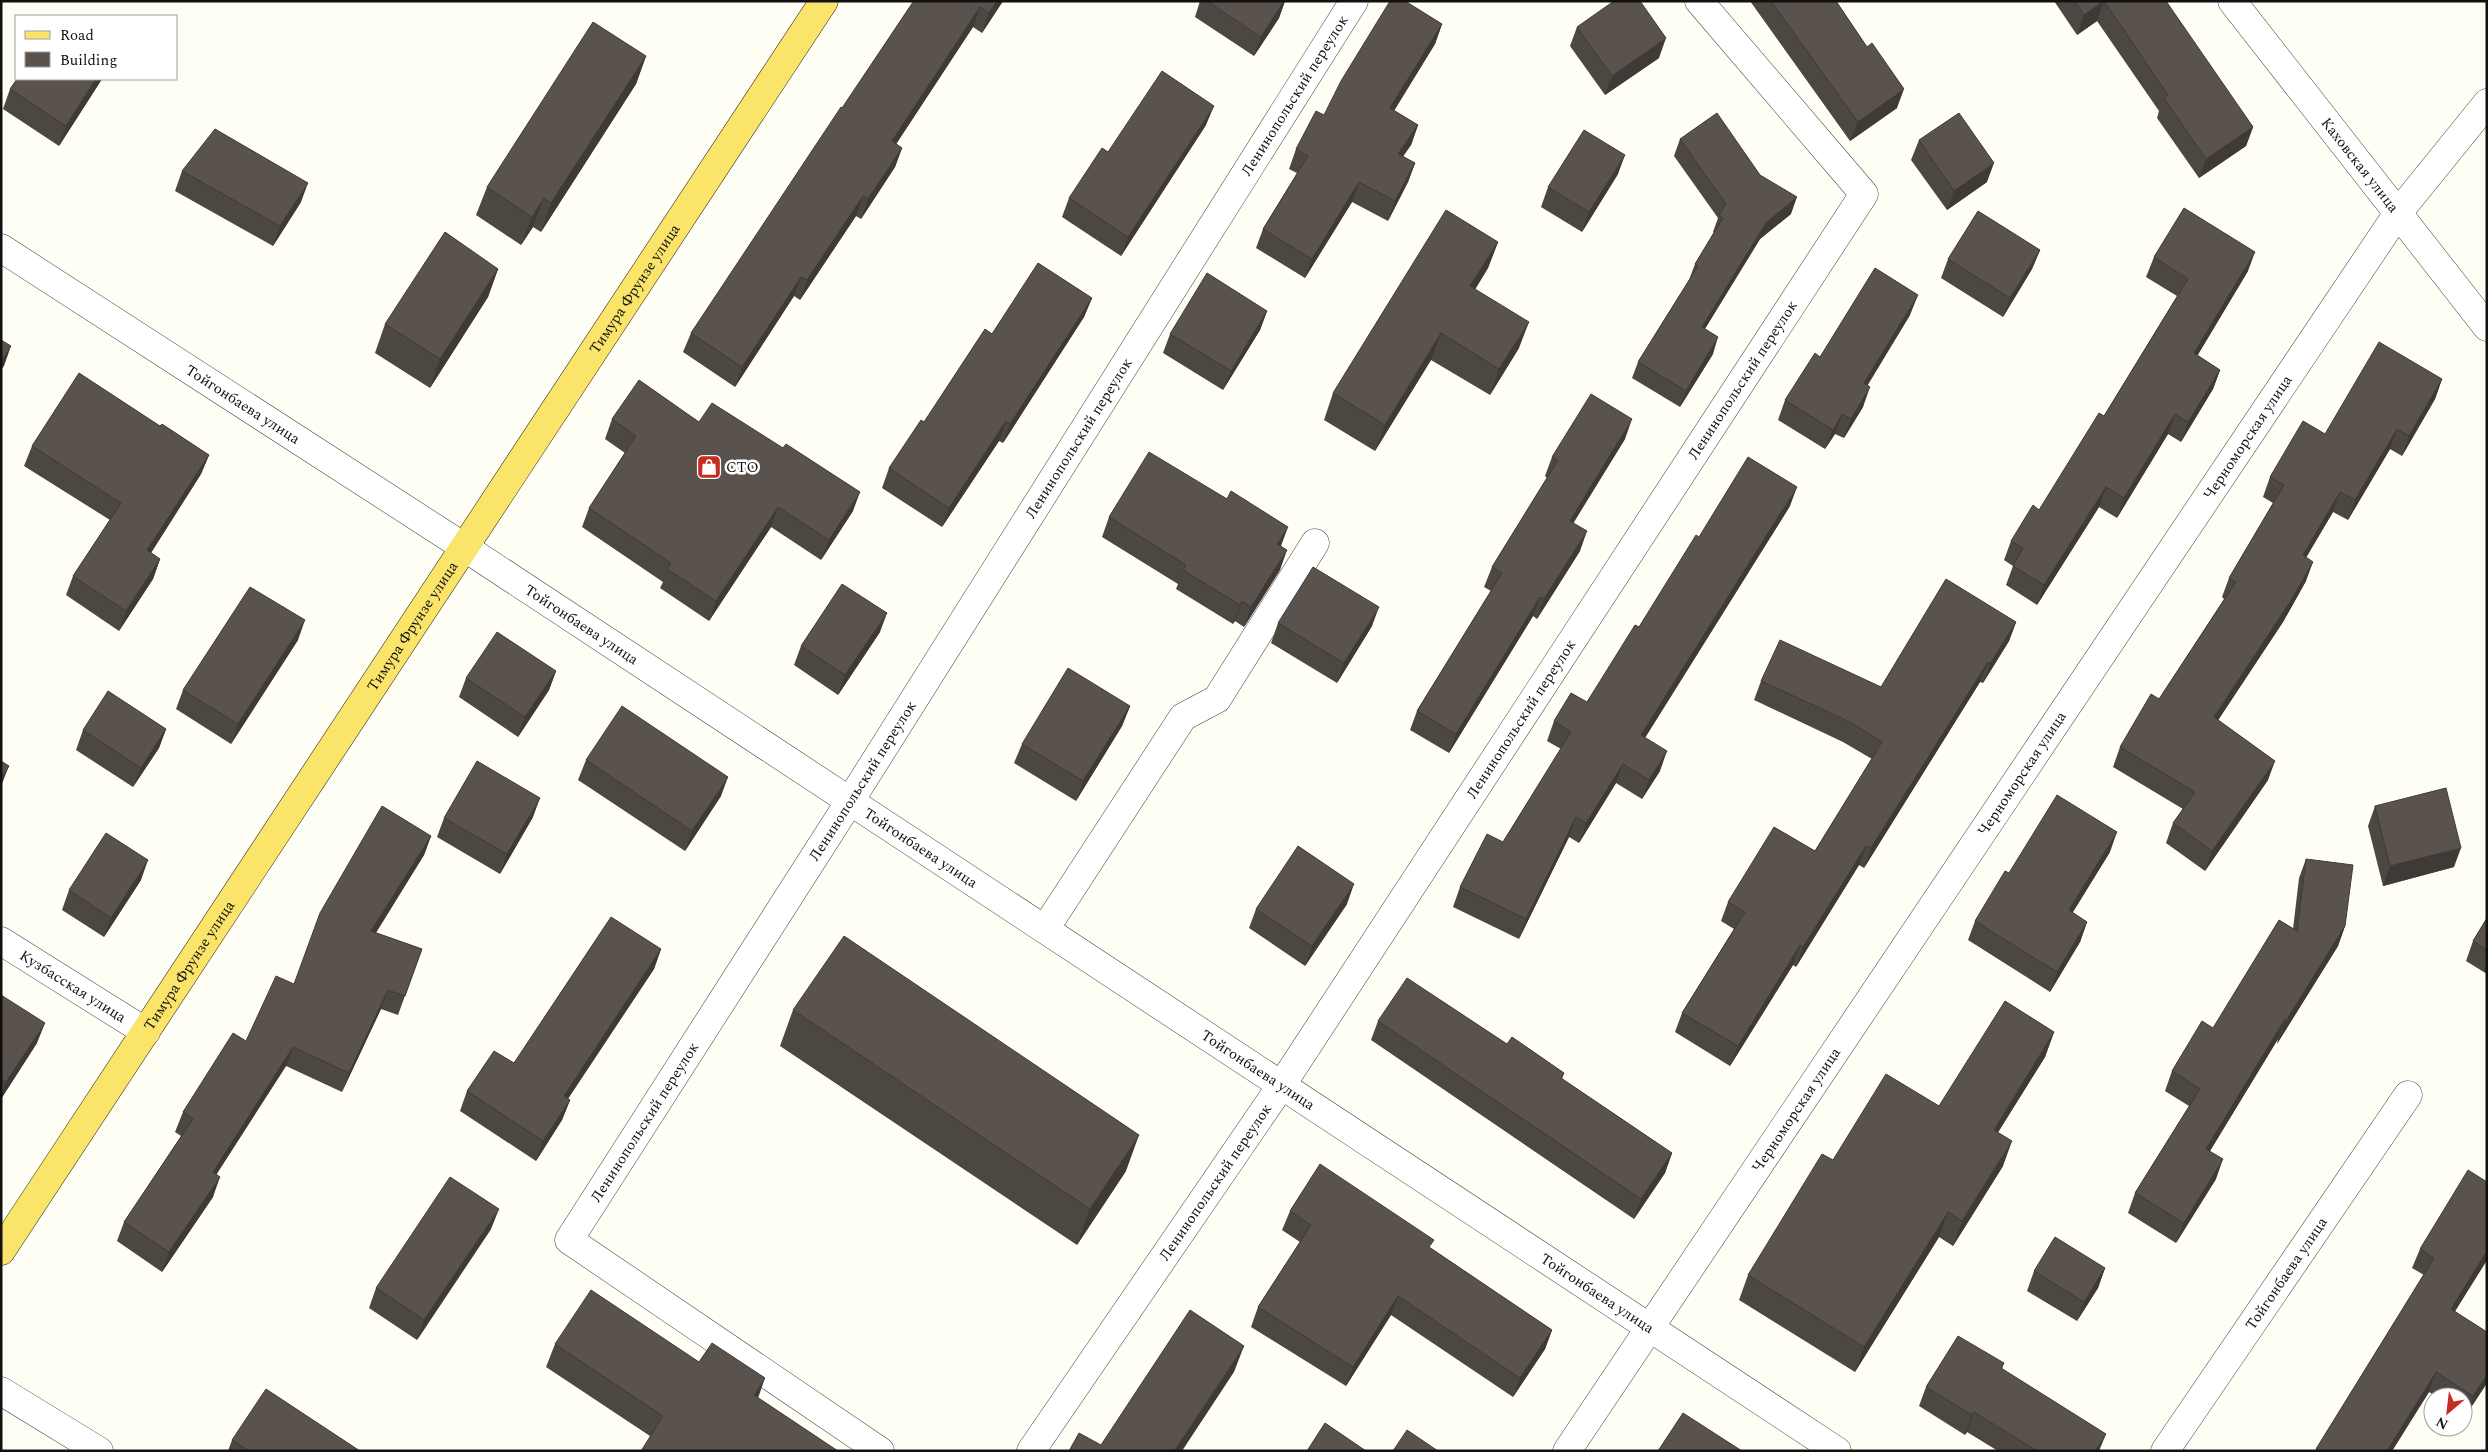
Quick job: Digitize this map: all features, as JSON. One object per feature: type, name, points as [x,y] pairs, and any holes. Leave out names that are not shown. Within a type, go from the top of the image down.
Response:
[{"type":"main road","name":"Тимура Фрунзе улица","points":[[1,1251],[824,1]]},
{"type":"street","name":"Ленинопольский переулок","points":[[880,1451],[569,1240],[850,801],[1354,1]]},
{"type":"street","name":"Ленинопольский переулок","points":[[1031,1451],[1281,1086],[1864,194],[1699,1]]},
{"type":"street","name":"Каховская улица","points":[[2232,1],[2487,328]]},
{"type":"street","name":"Черноморская улица","points":[[1567,1451],[1648,1327],[2398,213],[2487,103]]},
{"type":"street","name":"Тойгонбаева улица","points":[[1,248],[464,547],[1837,1451]]},
{"type":"street","points":[[1045,929],[1182,717],[1217,699],[1315,543]]},
{"type":"street","name":"Кузбасская улица","points":[[1,941],[146,1032]]},
{"type":"street","name":"Тойгонбаева улица","points":[[2165,1451],[2408,1095]]},
{"type":"street","points":[[1,1391],[99,1451]]},
{"type":"building","points":[[915,1],[997,1],[989,13],[980,7],[892,141],[902,148],[868,199],[863,196],[807,280],[801,277],[742,367],[691,333],[841,107]]},
{"type":"building","points":[[1207,1],[1284,1],[1261,37]]},
{"type":"building","points":[[1390,1],[1405,1],[1442,24],[1390,108],[1418,125],[1398,154],[1415,163],[1395,201],[1359,182],[1312,259],[1263,229],[1308,156],[1296,149],[1316,111],[1324,115],[1341,81]]},
{"type":"building","points":[[1614,1],[1640,1],[1666,38],[1612,76],[1577,27]]},
{"type":"building","points":[[1771,1],[1836,1],[1867,47],[1872,43],[1904,89],[1858,122]]},
{"type":"building","points":[[2075,1],[2104,1],[2084,15]]},
{"type":"building","points":[[2104,1],[2159,1],[2160,3],[2166,1],[2253,127],[2206,159],[2164,98],[2168,95]]},
{"type":"building","points":[[593,22],[646,56],[551,203],[544,198],[532,217],[487,187]]},
{"type":"building","points":[[1162,71],[1214,106],[1128,237],[1069,198],[1102,148],[1108,152]]},
{"type":"building","points":[[16,80],[95,80],[66,126],[10,89]]},
{"type":"building","points":[[1717,113],[1760,175],[1797,197],[1766,223],[1702,327],[1718,337],[1686,391],[1638,362],[1698,266],[1695,264],[1723,218],[1719,215],[1726,204],[1680,139]]},
{"type":"building","points":[[1959,113],[1994,163],[1954,191],[1919,140]]},
{"type":"building","points":[[215,129],[308,183],[280,226],[182,171]]},
{"type":"building","points":[[1584,130],[1625,155],[1589,212],[1548,187]]},
{"type":"building","points":[[2184,208],[2255,252],[2194,353],[2220,370],[2188,422],[2175,414],[2124,498],[2106,487],[2044,585],[2013,566],[2023,548],[2011,541],[2033,505],[2039,510],[2099,413],[2104,416],[2188,279],[2154,257]]},
{"type":"building","points":[[1446,210],[1498,242],[1470,286],[1529,322],[1499,369],[1441,333],[1385,425],[1333,393]]},
{"type":"building","points":[[1978,211],[2040,250],[2010,298],[1948,259]]},
{"type":"building","points":[[445,232],[498,269],[440,359],[385,324]]},
{"type":"building","points":[[1038,263],[1092,298],[1010,424],[1006,421],[949,508],[889,468],[921,420],[924,422],[985,329],[992,334]]},
{"type":"building","points":[[1875,268],[1918,295],[1864,383],[1870,387],[1851,419],[1842,414],[1833,430],[1785,400],[1815,353],[1820,357]]},
{"type":"building","points":[[1207,273],[1267,311],[1231,371],[1170,334]]},
{"type":"building","points":[[1,340],[11,346],[1,361]]},
{"type":"building","points":[[2379,342],[2442,379],[2409,436],[2397,429],[2355,500],[2340,492],[2303,555],[2313,562],[2290,602],[2214,717],[2275,761],[2212,851],[2173,823],[2195,792],[2120,747],[2151,694],[2159,699],[2236,582],[2229,578],[2284,485],[2270,477],[2303,421],[2325,434]]},
{"type":"building","points":[[79,373],[160,426],[162,424],[209,455],[147,550],[160,559],[126,611],[73,576],[121,503],[32,446]]},
{"type":"building","points":[[639,380],[699,422],[712,403],[783,448],[786,444],[860,492],[829,540],[778,507],[716,601],[667,569],[671,563],[589,508],[636,436],[612,419]]},
{"type":"building","points":[[1591,394],[1632,419],[1570,521],[1587,531],[1544,599],[1540,597],[1456,734],[1417,711],[1502,573],[1492,567],[1558,460],[1552,457]]},
{"type":"building","points":[[1149,452],[1227,499],[1231,491],[1288,527],[1277,544],[1287,550],[1251,607],[1242,601],[1240,605],[1183,570],[1186,565],[1109,517]]},
{"type":"building","points":[[1748,457],[1797,487],[1641,735],[1667,751],[1649,780],[1623,764],[1586,823],[1576,817],[1526,919],[1460,887],[1487,834],[1503,842],[1571,732],[1554,721],[1571,693],[1587,702],[1635,625],[1639,627],[1696,535],[1699,537]]},
{"type":"building","points":[[1313,567],[1379,607],[1344,663],[1278,623]]},
{"type":"building","points":[[1946,579],[2016,622],[1990,664],[1988,662],[1871,848],[1866,846],[1803,947],[1800,945],[1738,1046],[1682,1013],[1745,912],[1728,902],[1774,827],[1815,851],[1882,742],[1850,722],[1761,681],[1780,640],[1881,687]]},
{"type":"building","points":[[842,584],[887,613],[845,675],[801,646]]},
{"type":"building","points":[[250,587],[305,620],[238,724],[183,690]]},
{"type":"building","points":[[497,632],[556,671],[525,717],[466,678]]},
{"type":"building","points":[[1068,668],[1130,706],[1083,781],[1022,744]]},
{"type":"building","points":[[108,691],[166,729],[141,768],[83,730]]},
{"type":"building","points":[[622,706],[728,777],[692,831],[586,760]]},
{"type":"building","points":[[1,761],[9,766],[1,778]]},
{"type":"building","points":[[477,761],[540,798],[507,854],[444,818]]},
{"type":"building","points":[[2446,788],[2461,848],[2390,866],[2375,806]]},
{"type":"building","points":[[2057,795],[2117,832],[2069,910],[2087,922],[2057,972],[1975,921],[2005,871],[2009,873]]},
{"type":"building","points":[[382,806],[431,836],[371,931],[422,949],[405,996],[388,990],[349,1073],[293,1047],[213,1172],[220,1177],[169,1252],[124,1222],[193,1119],[183,1112],[233,1033],[246,1041],[276,976],[294,984],[320,913]]},
{"type":"building","points":[[106,833],[148,860],[111,918],[69,890]]},
{"type":"building","points":[[1298,846],[1354,884],[1312,946],[1256,909]]},
{"type":"building","points":[[2306,859],[2353,865],[2345,926],[2284,1024],[2285,1019],[2206,1149],[2223,1159],[2184,1223],[2135,1193],[2200,1089],[2172,1071],[2202,1021],[2213,1028],[2279,920],[2297,931]]},
{"type":"building","points":[[611,917],[661,949],[564,1096],[570,1100],[543,1141],[467,1091],[494,1051],[514,1063]]},
{"type":"building","points":[[2487,918],[2487,950],[2473,941]]},
{"type":"building","points":[[844,936],[1139,1135],[1090,1209],[793,1010]]},
{"type":"building","points":[[1407,978],[1507,1044],[1512,1037],[1564,1073],[1561,1078],[1672,1153],[1641,1199],[1378,1021]]},
{"type":"building","points":[[1,995],[45,1023],[6,1082],[1,1079]]},
{"type":"building","points":[[2005,1001],[2054,1032],[1994,1130],[2012,1141],[1962,1221],[1948,1212],[1864,1347],[1748,1275],[1822,1154],[1833,1160],[1886,1074],[1939,1106]]},
{"type":"building","points":[[1320,1164],[1434,1240],[1429,1247],[1552,1330],[1520,1378],[1398,1296],[1353,1367],[1258,1307],[1311,1225],[1290,1211]]},
{"type":"building","points":[[2468,1170],[2487,1182],[2487,1251],[2451,1309],[2487,1332],[2487,1375],[2473,1396],[2473,1387],[2459,1387],[2436,1372],[2427,1387],[2423,1387],[2423,1393],[2387,1451],[2319,1451],[2316,1449],[2434,1258],[2420,1249]]},
{"type":"building","points":[[450,1177],[499,1209],[424,1320],[376,1288]]},
{"type":"building","points":[[2055,1237],[2105,1268],[2084,1302],[2034,1271]]},
{"type":"building","points":[[591,1290],[699,1362],[712,1343],[765,1378],[754,1395],[838,1451],[641,1451],[663,1416],[555,1344]]},
{"type":"building","points":[[1190,1310],[1244,1346],[1174,1451],[1069,1451],[1079,1433],[1101,1445]]},
{"type":"building","points":[[1958,1336],[2004,1363],[2001,1368],[2106,1434],[2095,1451],[2037,1451],[1974,1412],[1972,1415],[1926,1387]]},
{"type":"building","points":[[266,1389],[360,1451],[249,1451],[232,1440]]},
{"type":"building","points":[[1683,1413],[1742,1451],[1658,1451]]},
{"type":"building","points":[[1325,1423],[1366,1451],[1307,1451]]},
{"type":"building","points":[[1407,1430],[1438,1451],[1393,1451]]},
{"type":"place","name":"СТО","points":[[709,467]]}]
